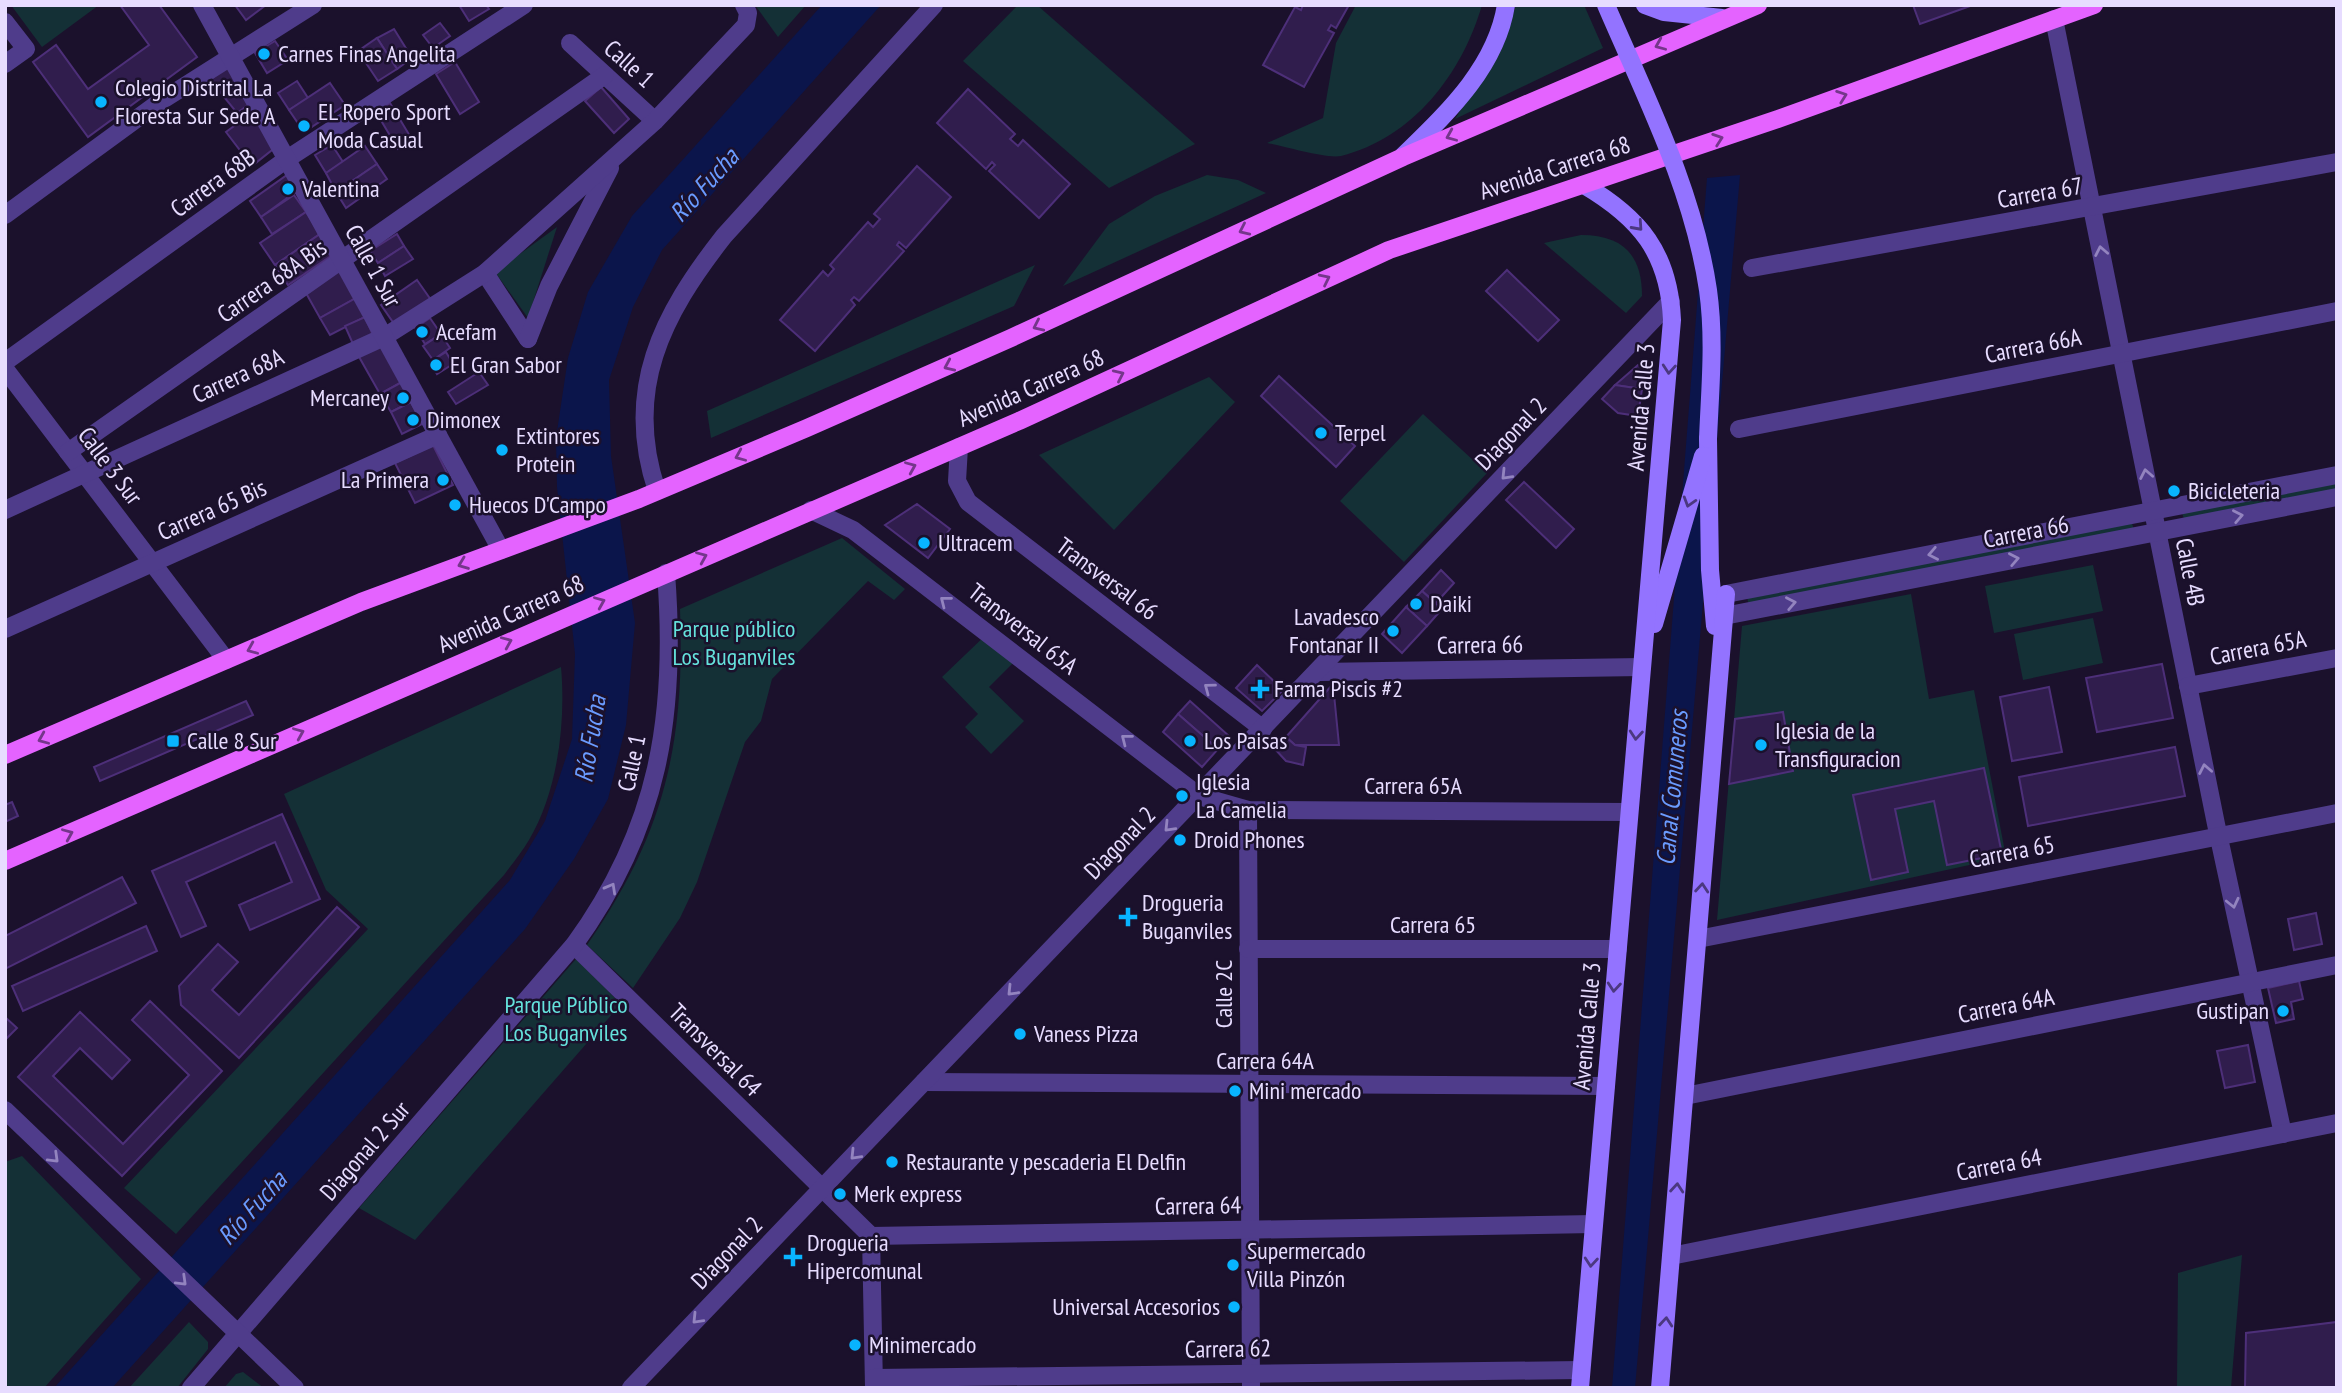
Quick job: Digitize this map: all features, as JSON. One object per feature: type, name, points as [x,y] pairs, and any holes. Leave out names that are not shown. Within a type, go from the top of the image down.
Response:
[{"type":"main road","points":[[1403,157],[1447,112],[1475,77],[1497,37],[1506,5]]},
{"type":"main road","name":"Avenida Calle 3","points":[[1606,5],[1664,139],[1697,236],[1708,290],[1712,347],[1708,439],[1710,570],[1719,678]]},
{"type":"main road","points":[[1645,5],[1664,12],[1722,18]]},
{"type":"main road","points":[[5,755],[360,602],[639,499],[1011,338],[1403,157],[1722,18],[1758,5]]},
{"type":"main road","name":"Avenida Carrera 68","points":[[5,861],[959,447],[1389,250],[1584,185],[2094,5]]},
{"type":"main road","name":"Avenida Calle 3","points":[[1581,1379],[1672,339],[1671,301],[1663,266],[1646,235],[1622,210],[1584,185]]},
{"type":"main road","name":"Avenida Calle 3","points":[[1642,667],[1669,566],[1708,439]]},
{"type":"main road","name":"Avenida Calle 3","points":[[1660,1388],[1726,594]]},
{"type":"street","name":"Calle 1 Sur","points":[[202,5],[501,550]]},
{"type":"street","points":[[5,215],[161,101],[313,5]]},
{"type":"street","name":"Carrera 68B","points":[[5,362],[287,159],[524,5]]},
{"type":"street","points":[[485,273],[528,339],[549,286],[613,161],[746,25],[748,13],[744,5]]},
{"type":"street","points":[[657,491],[644,444],[643,401],[648,373],[666,325],[696,272],[737,221],[934,5]]},
{"type":"street","name":"Calle 4B","points":[[2054,19],[2218,836],[2283,1134]]},
{"type":"street","points":[[5,22],[26,49],[5,64]]},
{"type":"street","name":"Calle 1","points":[[569,43],[655,121]]},
{"type":"street","name":"Carrera 68A Bis","points":[[68,452],[343,262],[605,75]]},
{"type":"street","name":"Carrera 68A","points":[[5,510],[384,337],[485,273],[613,161]]},
{"type":"street","name":"Carrera 67","points":[[1752,268],[2337,162]]},
{"type":"street","name":"Diagonal 2","points":[[631,1388],[1319,672],[1671,301]]},
{"type":"street","name":"Carrera 66A","points":[[1739,429],[2337,311]]},
{"type":"street","name":"Calle 3 Sur","points":[[5,369],[226,660]]},
{"type":"street","name":"Carrera 65 Bis","points":[[5,629],[438,435]]},
{"type":"street","name":"Transversal 66","points":[[959,447],[957,481],[968,502],[1263,729]]},
{"type":"street","name":"Carrera 66","points":[[1726,594],[2337,475]]},
{"type":"street","name":"Carrera 66","points":[[1724,616],[2337,497]]},
{"type":"street","name":"Transversal 65A","points":[[811,510],[853,530],[1199,796]]},
{"type":"street","name":"Calle 1","points":[[574,946],[617,878],[638,834],[658,772],[670,669],[666,573]]},
{"type":"street","name":"Carrera 65A","points":[[2188,686],[2337,658]]},
{"type":"street","name":"Carrera 66","points":[[1319,672],[1642,667]]},
{"type":"street","name":"Carrera 65A","points":[[1199,796],[1248,810],[1629,811]]},
{"type":"street","name":"Calle 2C","points":[[1248,810],[1251,1381]]},
{"type":"street","name":"Carrera 65","points":[[1698,939],[2337,813]]},
{"type":"street","name":"Transversal 64","points":[[574,946],[822,1189]]},
{"type":"street","name":"Diagonal 2 Sur","points":[[191,1388],[236,1334],[297,1269],[574,946]]},
{"type":"street","name":"Carrera 65","points":[[1248,949],[1618,949]]},
{"type":"street","name":"Carrera 64A","points":[[1685,1096],[2337,965]]},
{"type":"street","name":"Carrera 64A","points":[[924,1082],[1606,1086]]},
{"type":"street","points":[[5,1110],[295,1388]]},
{"type":"street","name":"Carrera 64","points":[[1671,1256],[2337,1123]]},
{"type":"street","points":[[822,1189],[871,1236],[874,1383]]},
{"type":"street","name":"Carrera 64","points":[[871,1236],[1594,1224]]},
{"type":"street","name":"Carrera 62","points":[[874,1383],[1581,1379]]},
{"type":"green space","points":[[11,5],[99,5],[42,47]]},
{"type":"green space","points":[[755,5],[806,5],[778,37]]},
{"type":"green space","points":[[1018,5],[1037,5],[1195,144],[1109,188],[963,61]]},
{"type":"green space","points":[[1356,5],[1482,5],[1462,55],[1448,78],[1412,119],[1391,135],[1341,156],[1315,154],[1267,143],[1323,118],[1336,43]]},
{"type":"green space","points":[[1516,5],[1584,5],[1603,48],[1455,119],[1505,39]]},
{"type":"green space","points":[[1207,175],[1238,180],[1266,193],[1063,286],[1109,224],[1155,196]]},
{"type":"green space","points":[[557,227],[528,318],[495,272]]},
{"type":"green space","points":[[1581,235],[1618,243],[1634,258],[1641,281],[1642,296],[1626,313],[1544,243]]},
{"type":"green space","points":[[1035,265],[1014,306],[711,438],[707,411]]},
{"type":"green space","points":[[1209,377],[1235,402],[1114,530],[1039,455]]},
{"type":"green space","points":[[1423,414],[1487,473],[1404,562],[1340,501]]},
{"type":"green space","points":[[2337,482],[2337,489],[2184,519],[2182,513]]},
{"type":"green space","points":[[2132,523],[2134,530],[1749,605],[1747,598]]},
{"type":"green space","name":"Parque público Los Buganviles","points":[[842,538],[905,589],[894,600],[868,581],[772,679],[761,721],[745,742],[697,882],[680,918],[633,988],[587,945],[614,904],[635,864],[665,786],[679,703],[680,609]]},
{"type":"green space","points":[[2093,565],[2103,611],[1994,633],[1985,586]]},
{"type":"green space","points":[[1911,594],[1929,699],[1974,690],[2006,857],[1717,920],[1742,626]]},
{"type":"green space","points":[[2093,618],[2103,663],[2023,680],[2014,634]]},
{"type":"green space","points":[[990,631],[1020,656],[989,687],[1024,721],[991,754],[965,727],[978,714],[942,677]]},
{"type":"green space","points":[[561,667],[562,710],[558,756],[547,800],[523,849],[504,875],[176,1234],[124,1188],[368,929],[326,890],[284,794]]},
{"type":"green space","name":"Parque Público Los Buganviles","points":[[576,959],[621,1004],[415,1240],[359,1208]]},
{"type":"green space","points":[[22,1156],[141,1279],[44,1388],[5,1388],[5,1162]]},
{"type":"green space","points":[[2242,1255],[2231,1388],[2177,1388],[2178,1273]]},
{"type":"green space","points":[[189,1322],[208,1342],[208,1349],[177,1388],[129,1388]]},
{"type":"green space","points":[[243,1372],[264,1388],[224,1388],[236,1374]]},
{"type":"water","name":"Río Fucha","points":[[822,5],[881,5],[662,250],[633,307],[609,380],[611,456],[635,623],[626,725],[608,799],[574,859],[525,929],[112,1388],[54,1388],[510,880],[545,821],[572,739],[575,654],[557,487],[556,438],[568,358],[588,292],[632,216]]},
{"type":"water","name":"Canal Comuneros","points":[[1740,175],[1635,1388],[1612,1388],[1707,178]]},
{"type":"building","points":[[120,5],[159,5],[197,57],[88,137],[33,62],[56,45],[88,89],[149,45]]},
{"type":"building","points":[[235,5],[266,5],[246,20]]},
{"type":"building","points":[[459,5],[486,5],[489,9],[469,21]]},
{"type":"building","points":[[1303,5],[1349,5],[1336,28],[1331,25],[1328,30],[1334,33],[1304,87],[1263,65],[1295,7],[1301,10]]},
{"type":"building","points":[[1913,5],[1973,5],[1920,24]]},
{"type":"building","points":[[440,23],[450,36],[433,48],[423,35]]},
{"type":"building","points":[[394,29],[412,58],[397,69],[377,38]]},
{"type":"building","points":[[377,38],[397,69],[378,81],[358,51]]},
{"type":"building","points":[[275,41],[288,60],[267,73],[255,53]]},
{"type":"building","points":[[455,62],[479,102],[460,114],[436,74]]},
{"type":"building","points":[[227,67],[240,85],[224,97],[211,79]]},
{"type":"building","points":[[297,81],[308,98],[289,110],[278,93]]},
{"type":"building","points":[[330,83],[345,105],[304,132],[289,110]]},
{"type":"building","points":[[240,85],[252,102],[237,113],[224,97]]},
{"type":"building","points":[[601,87],[629,119],[614,133],[585,101]]},
{"type":"building","points":[[968,89],[1015,134],[1010,139],[1018,146],[1023,140],[1070,184],[1039,218],[989,171],[995,165],[992,162],[986,169],[937,123]]},
{"type":"building","points":[[390,103],[413,141],[398,149],[376,112]]},
{"type":"building","points":[[252,113],[277,146],[252,166],[226,132]]},
{"type":"building","points":[[332,145],[343,162],[326,173],[315,155]]},
{"type":"building","points":[[365,146],[377,164],[336,192],[326,173]]},
{"type":"building","points":[[377,164],[387,179],[346,208],[336,192]]},
{"type":"building","points":[[917,166],[951,197],[906,248],[899,242],[897,245],[904,251],[859,301],[854,297],[851,300],[855,305],[815,351],[780,320],[823,271],[828,276],[834,269],[830,265],[868,222],[873,227],[880,219],[874,214]]},
{"type":"building","points":[[287,175],[298,190],[261,217],[250,201]]},
{"type":"building","points":[[294,195],[306,212],[272,234],[261,217]]},
{"type":"building","points":[[306,212],[320,234],[275,265],[260,243]]},
{"type":"building","points":[[320,234],[334,254],[288,285],[275,265]]},
{"type":"building","points":[[397,234],[404,246],[378,263],[370,251]]},
{"type":"building","points":[[404,246],[413,259],[385,276],[378,263]]},
{"type":"building","points":[[340,269],[356,298],[320,318],[306,293]]},
{"type":"building","points":[[1507,270],[1559,320],[1538,341],[1486,291]]},
{"type":"building","points":[[417,280],[431,300],[395,325],[381,305]]},
{"type":"building","points":[[356,298],[365,317],[330,335],[320,318]]},
{"type":"building","points":[[365,317],[373,335],[353,344],[345,326]]},
{"type":"building","points":[[430,318],[441,334],[425,344],[415,328]]},
{"type":"building","points":[[441,334],[450,348],[433,360],[423,346]]},
{"type":"building","points":[[379,343],[402,382],[380,394],[358,355]]},
{"type":"building","points":[[446,352],[453,364],[437,374],[430,362]]},
{"type":"building","points":[[1638,365],[1645,366],[1642,389],[1615,385]]},
{"type":"building","points":[[479,372],[488,385],[456,404],[448,392]]},
{"type":"building","name":"Terpel","points":[[1279,376],[1355,446],[1336,467],[1261,396]]},
{"type":"building","points":[[402,382],[411,402],[391,412],[380,394]]},
{"type":"building","points":[[1615,385],[1642,389],[1638,416],[1618,413],[1602,399]]},
{"type":"building","points":[[411,402],[422,424],[402,434],[391,412]]},
{"type":"building","points":[[433,445],[453,485],[415,503],[395,463]]},
{"type":"building","points":[[1524,482],[1574,529],[1556,548],[1506,500]]},
{"type":"building","name":"Ultracem","points":[[917,504],[950,529],[928,558],[885,525]]},
{"type":"building","points":[[1441,570],[1454,583],[1436,603],[1422,591]]},
{"type":"building","points":[[1422,591],[1442,609],[1427,626],[1406,607]]},
{"type":"building","points":[[1406,607],[1427,626],[1402,653],[1382,634]]},
{"type":"building","points":[[2162,664],[2173,718],[2097,732],[2086,678]]},
{"type":"building","name":"Farma Piscis #2","points":[[1257,665],[1283,690],[1262,711],[1236,688]]},
{"type":"building","points":[[1333,684],[1339,745],[1295,745],[1286,737]]},
{"type":"building","points":[[2049,687],[2062,752],[2012,761],[2000,697]]},
{"type":"building","name":"Calle 8 Sur","points":[[246,701],[253,715],[100,781],[94,767]]},
{"type":"building","points":[[1190,701],[1229,736],[1218,749],[1178,714]]},
{"type":"building","name":"Iglesia de la Transfiguracion","points":[[1783,712],[1793,771],[1729,784],[1735,719]]},
{"type":"building","name":"Los Paisas","points":[[1178,714],[1218,749],[1202,767],[1163,732]]},
{"type":"building","points":[[1286,737],[1295,745],[1306,747],[1303,765],[1286,761],[1274,748]]},
{"type":"building","points":[[2175,747],[2185,796],[2028,826],[2019,777]]},
{"type":"building","points":[[1984,768],[2002,854],[1947,865],[1934,801],[1895,809],[1908,872],[1871,880],[1853,795]]},
{"type":"building","points":[[12,802],[18,816],[5,822],[5,805]]},
{"type":"building","points":[[282,814],[320,899],[250,930],[239,905],[292,882],[275,842],[186,882],[206,926],[181,937],[152,871]]},
{"type":"building","points":[[122,877],[136,903],[5,969],[5,936]]},
{"type":"building","points":[[337,907],[359,927],[239,1058],[181,1005],[179,986],[218,944],[238,962],[212,990],[239,1015]]},
{"type":"building","points":[[2316,913],[2322,944],[2294,950],[2288,919]]},
{"type":"building","points":[[146,926],[157,951],[23,1011],[12,986]]},
{"type":"building","name":"Gustipan","points":[[2299,981],[2303,999],[2291,1002],[2294,1019],[2276,1023],[2268,988]]},
{"type":"building","points":[[150,1001],[222,1071],[122,1176],[18,1077],[80,1012],[130,1060],[112,1079],[80,1048],[53,1076],[123,1144],[189,1075],[132,1020]]},
{"type":"building","points":[[5,1017],[17,1028],[5,1040]]},
{"type":"building","points":[[2248,1045],[2255,1082],[2225,1088],[2217,1051]]},
{"type":"building","points":[[2337,1322],[2337,1388],[2245,1388],[2246,1333]]},
{"type":"place","name":"Carnes Finas Angelita","points":[[264,54]]},
{"type":"place","name":"Colegio Distrital La Floresta Sur Sede A","points":[[101,102]]},
{"type":"place","name":"EL Ropero Sport Moda Casual","points":[[304,126]]},
{"type":"place","name":"Valentina","points":[[288,189]]},
{"type":"place","name":"Acefam","points":[[422,332]]},
{"type":"place","name":"El Gran Sabor","points":[[436,365]]},
{"type":"place","name":"Mercaney","points":[[403,398]]},
{"type":"place","name":"Dimonex","points":[[413,420]]},
{"type":"place","name":"Terpel","points":[[1321,433]]},
{"type":"place","name":"Extintores Protein","points":[[502,450]]},
{"type":"place","name":"La Primera","points":[[443,480]]},
{"type":"place","name":"Bicicleteria","points":[[2174,491]]},
{"type":"place","name":"Huecos D'Campo","points":[[455,505]]},
{"type":"place","name":"Ultracem","points":[[924,543]]},
{"type":"place","name":"Daiki","points":[[1416,604]]},
{"type":"place","name":"Lavadesco Fontanar II","points":[[1393,631]]},
{"type":"place","name":"Farma Piscis #2","points":[[1260,689]]},
{"type":"place","name":"Calle 8 Sur","points":[[173,741]]},
{"type":"place","name":"Los Paisas","points":[[1190,741]]},
{"type":"place","name":"Iglesia de la Transfiguracion","points":[[1761,745]]},
{"type":"place","name":"Iglesia La Camelia","points":[[1182,796]]},
{"type":"place","name":"Droid Phones","points":[[1180,840]]},
{"type":"place","name":"Drogueria Buganviles","points":[[1128,917]]},
{"type":"place","name":"Gustipan","points":[[2283,1011]]},
{"type":"place","name":"Vaness Pizza","points":[[1020,1034]]},
{"type":"place","name":"Mini mercado","points":[[1235,1091]]},
{"type":"place","name":"Restaurante y pescaderia El Delfin","points":[[892,1162]]},
{"type":"place","name":"Merk express","points":[[840,1194]]},
{"type":"place","name":"Drogueria Hipercomunal","points":[[793,1257]]},
{"type":"place","name":"Supermercado Villa Pinzón","points":[[1233,1265]]},
{"type":"place","name":"Universal Accesorios","points":[[1234,1307]]},
{"type":"place","name":"Minimercado","points":[[855,1345]]}]
